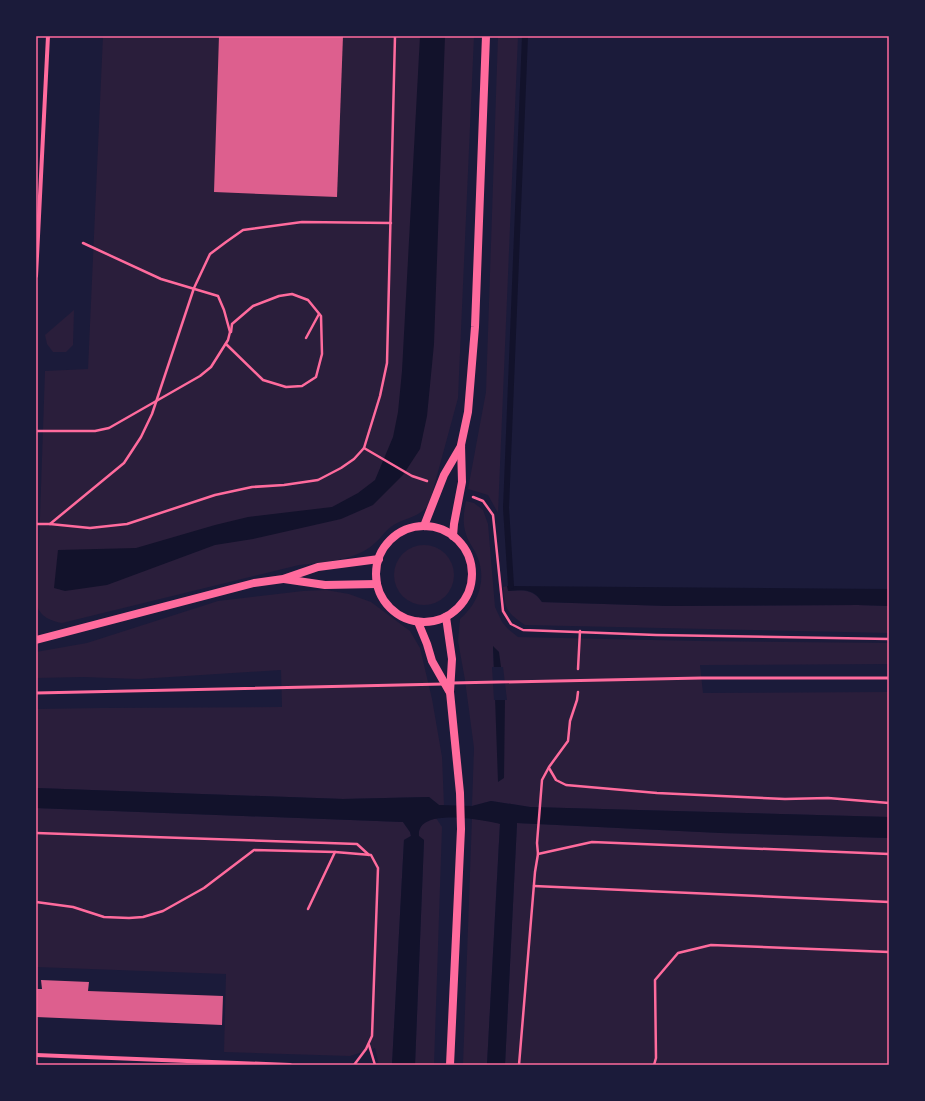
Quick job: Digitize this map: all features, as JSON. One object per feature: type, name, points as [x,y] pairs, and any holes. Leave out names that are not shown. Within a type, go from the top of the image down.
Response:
[{"type":"main road","points":[[453,536],[462,482],[461,445],[468,412],[475,327],[486,36]]},
{"type":"main road","points":[[424,526],[444,475],[461,445]]},
{"type":"main road","points":[[424,526],[441,529],[453,536],[463,546],[469,558],[472,572],[471,586],[466,598],[457,609],[446,617],[433,622],[418,622],[404,618],[391,609],[382,597],[377,584],[376,568],[382,552],[392,538],[407,529],[424,526]]},
{"type":"main road","points":[[36,640],[254,583],[283,579],[318,567],[379,559]]},
{"type":"main road","points":[[283,579],[324,585],[377,584]]},
{"type":"main road","points":[[446,617],[452,659],[450,692],[460,793],[461,829],[450,1065]]},
{"type":"main road","points":[[418,622],[432,661],[450,692]]},
{"type":"street","points":[[36,276],[48,36]]},
{"type":"street","points":[[36,1055],[290,1065]]},
{"type":"lane","points":[[36,693],[702,678],[889,678]]},
{"type":"path","points":[[36,524],[90,528],[127,524],[215,495],[252,487],[284,485],[318,480],[341,468],[354,459],[364,448],[380,396],[387,363],[395,36]]},
{"type":"path","points":[[50,524],[124,462],[141,437],[152,414],[194,288],[210,254],[242,230],[302,222],[391,224]]},
{"type":"path","points":[[83,243],[161,279],[218,296],[224,310],[230,332]]},
{"type":"path","points":[[36,431],[95,431],[109,428],[200,376],[212,367],[226,344],[232,324],[253,306],[279,296],[292,294],[308,300],[321,316],[322,354],[316,376],[302,386],[286,387],[263,380],[226,344]]},
{"type":"path","points":[[306,338],[319,314]]},
{"type":"path","points":[[364,448],[412,476],[440,485]]},
{"type":"path","points":[[460,492],[484,501],[493,515],[503,611],[511,624],[523,630],[656,635],[889,639]]},
{"type":"path","points":[[578,672],[580,632]]},
{"type":"path","points":[[519,1065],[538,854],[537,843],[542,780],[549,767],[568,741],[570,721],[577,700],[578,689]]},
{"type":"path","points":[[549,767],[556,780],[566,785],[664,794],[785,799],[828,798],[889,803]]},
{"type":"path","points":[[36,833],[357,844],[369,855],[371,855],[378,868],[372,1036],[369,1045],[354,1065]]},
{"type":"path","points":[[538,854],[592,842],[889,854]]},
{"type":"path","points":[[36,902],[73,907],[104,917],[143,917],[163,911],[204,888],[254,850],[335,852],[369,855]]},
{"type":"path","points":[[308,909],[335,852]]},
{"type":"path","points":[[534,886],[889,902]]},
{"type":"path","points":[[654,1065],[656,1058],[655,980],[678,953],[711,945],[889,952]]},
{"type":"path","points":[[369,1045],[375,1065]]},
{"type":"shaded area","points":[[103,36],[474,36],[458,398],[429,505],[420,513],[392,526],[377,541],[359,554],[339,560],[299,565],[62,623],[46,618],[38,609],[37,605],[45,371],[88,369]]},
{"type":"shaded area","points":[[420,36],[445,36],[434,344],[427,416],[420,449],[403,475],[373,505],[341,519],[253,539],[215,545],[107,585],[65,591],[54,588],[58,550],[136,548],[248,517],[332,507],[358,493],[375,480],[393,437],[398,412],[402,371]]},
{"type":"shaded area","points":[[498,36],[518,36],[498,513],[488,495],[468,489],[486,392]]},
{"type":"shaded area","points":[[74,310],[73,345],[66,352],[53,352],[47,344],[45,335]]},
{"type":"shaded area","points":[[466,501],[474,503],[483,510],[488,524],[495,607],[502,622],[518,637],[889,643],[889,664],[700,665],[703,693],[889,692],[889,817],[530,807],[491,801],[472,806],[474,748],[458,641],[460,619],[467,613],[476,598],[481,582],[481,573],[477,556],[468,540],[465,530],[464,517]],"holes":[[[493,647],[499,652],[495,697]]]},
{"type":"shaded area","points":[[424,545],[440,550],[445,554],[449,559],[454,575],[449,591],[445,596],[440,600],[424,605],[408,600],[403,596],[399,591],[394,575],[399,559],[403,554],[408,550]]},
{"type":"shaded area","points":[[507,586],[509,591],[527,591],[535,595],[542,602],[668,606],[889,606],[889,633],[525,625],[510,613],[506,605],[503,587]]},
{"type":"shaded area","points":[[507,586],[889,589],[889,606],[668,606],[542,602],[539,597],[531,592],[523,590],[508,591]]},
{"type":"shaded area","points":[[326,590],[349,594],[371,602],[410,631],[420,648],[432,699],[442,757],[444,805],[439,805],[429,797],[343,799],[36,788],[36,709],[282,707],[281,670],[139,679],[83,677],[36,678],[36,652],[87,643],[218,601],[303,591]]},
{"type":"shaded area","points":[[493,646],[499,652],[505,697],[504,778],[498,782],[495,697]]},
{"type":"shaded area","points":[[36,788],[343,799],[429,797],[439,805],[472,806],[491,801],[530,807],[889,817],[889,838],[721,833],[517,823],[505,1065],[487,1065],[500,824],[466,818],[439,818],[428,821],[421,827],[419,836],[424,840],[415,1065],[392,1065],[404,840],[411,836],[403,822],[36,808]]},
{"type":"shaded area","points":[[36,808],[403,822],[411,836],[404,840],[392,1065],[379,1065],[375,1048],[350,1056],[224,1052],[226,974],[36,967]]},
{"type":"shaded area","points":[[436,818],[442,827],[434,1065],[415,1065],[424,840],[418,836],[418,832],[423,823]]},
{"type":"shaded area","points":[[472,818],[500,823],[487,1065],[463,1065]]},
{"type":"shaded area","points":[[517,823],[721,833],[889,838],[889,1065],[505,1065]]},
{"type":"pier","points":[[492,667],[503,667],[507,700],[494,700]]},
{"type":"building","points":[[219,36],[343,36],[337,197],[214,192]]},
{"type":"building","points":[[41,980],[89,982],[88,991],[223,996],[222,1025],[36,1017],[36,989],[42,989]]},
{"type":"waterway","points":[[511,586],[506,508],[525,36]]}]
